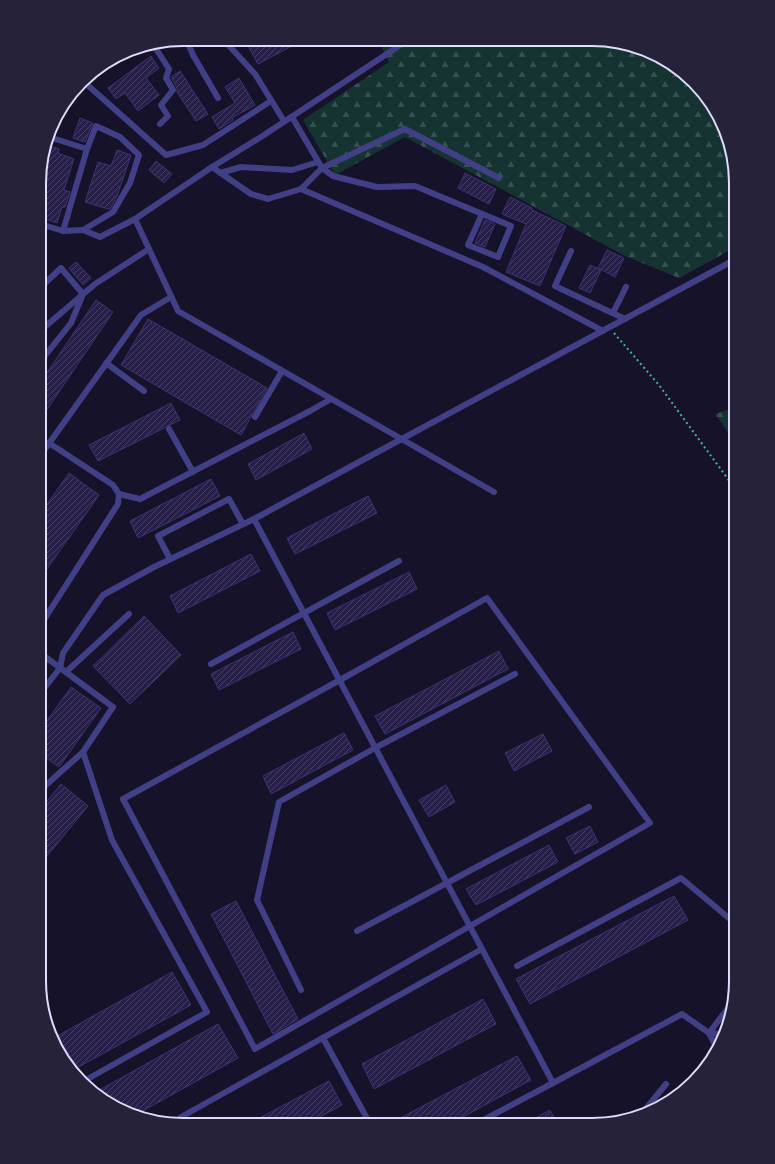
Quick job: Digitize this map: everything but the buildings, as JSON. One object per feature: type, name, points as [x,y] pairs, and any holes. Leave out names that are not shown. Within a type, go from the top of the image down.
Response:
[{"type":"lane","points":[[189,46],[218,98]]},
{"type":"lane","points":[[229,46],[255,74],[284,121]]},
{"type":"lane","points":[[46,226],[63,231],[83,230],[100,237],[135,219],[212,167],[292,117],[399,46]]},
{"type":"lane","points":[[156,49],[169,69],[166,78],[173,90],[160,105],[168,116],[160,124]]},
{"type":"lane","points":[[88,85],[166,155],[203,145],[272,100]]},
{"type":"lane","points":[[292,117],[322,168],[333,176],[377,187],[415,186],[511,226],[498,257],[468,245],[482,214]]},
{"type":"lane","points":[[63,231],[87,149],[96,126],[120,137],[139,155],[130,183],[113,212],[83,230]]},
{"type":"lane","points":[[212,167],[251,194],[268,199],[301,189],[322,168],[405,129],[499,178]]},
{"type":"lane","points":[[53,138],[87,149]]},
{"type":"lane","points":[[220,173],[241,167],[292,170],[318,162]]},
{"type":"lane","points":[[301,189],[483,267],[603,331]]},
{"type":"lane","points":[[135,219],[178,311],[494,492]]},
{"type":"lane","points":[[46,326],[95,284],[149,249]]},
{"type":"lane","points":[[571,251],[555,286],[625,319]]},
{"type":"lane","points":[[46,686],[60,668],[63,652],[103,595],[254,519],[729,264]]},
{"type":"lane","points":[[46,282],[61,268],[83,294]]},
{"type":"lane","points":[[612,313],[626,287]]},
{"type":"lane","points":[[46,354],[71,323],[83,294]]},
{"type":"lane","points":[[46,447],[141,315],[171,297]]},
{"type":"lane","points":[[106,363],[144,391]]},
{"type":"lane","points":[[255,417],[282,371]]},
{"type":"lane","points":[[49,443],[113,485],[120,494],[140,499],[331,399]]},
{"type":"lane","points":[[170,429],[193,472]]},
{"type":"lane","points":[[46,617],[118,504],[120,494]]},
{"type":"lane","points":[[170,560],[158,536],[229,499],[243,524]]},
{"type":"lane","points":[[254,519],[553,1083]]},
{"type":"lane","points":[[211,664],[399,561]]},
{"type":"lane","points":[[487,598],[650,824],[470,926],[255,1049],[123,799],[487,598]]},
{"type":"lane","points":[[66,672],[130,614]]},
{"type":"lane","points":[[46,658],[113,707],[83,752],[46,785]]},
{"type":"lane","points":[[301,990],[257,900],[279,802],[375,748],[515,674]]},
{"type":"lane","points":[[83,752],[112,840],[207,1012],[87,1079]]},
{"type":"lane","points":[[357,932],[589,807]]},
{"type":"lane","points":[[517,966],[681,878],[729,918]]},
{"type":"lane","points":[[181,1118],[482,949]]},
{"type":"lane","points":[[708,1033],[725,1011]]},
{"type":"lane","points":[[487,1118],[682,1014],[708,1033],[714,1044]]},
{"type":"lane","points":[[708,1033],[718,1034]]},
{"type":"lane","points":[[323,1038],[367,1118]]},
{"type":"lane","points":[[648,1107],[666,1084]]},
{"type":"path","points":[[610,327],[659,385],[729,480]]},
{"type":"green space","points":[[381,46],[610,47],[645,56],[661,64],[676,74],[701,99],[719,130],[728,165],[729,251],[679,278],[625,256],[405,137],[335,175],[303,120],[389,62]]},
{"type":"green space","points":[[729,409],[729,433],[715,414]]}]
